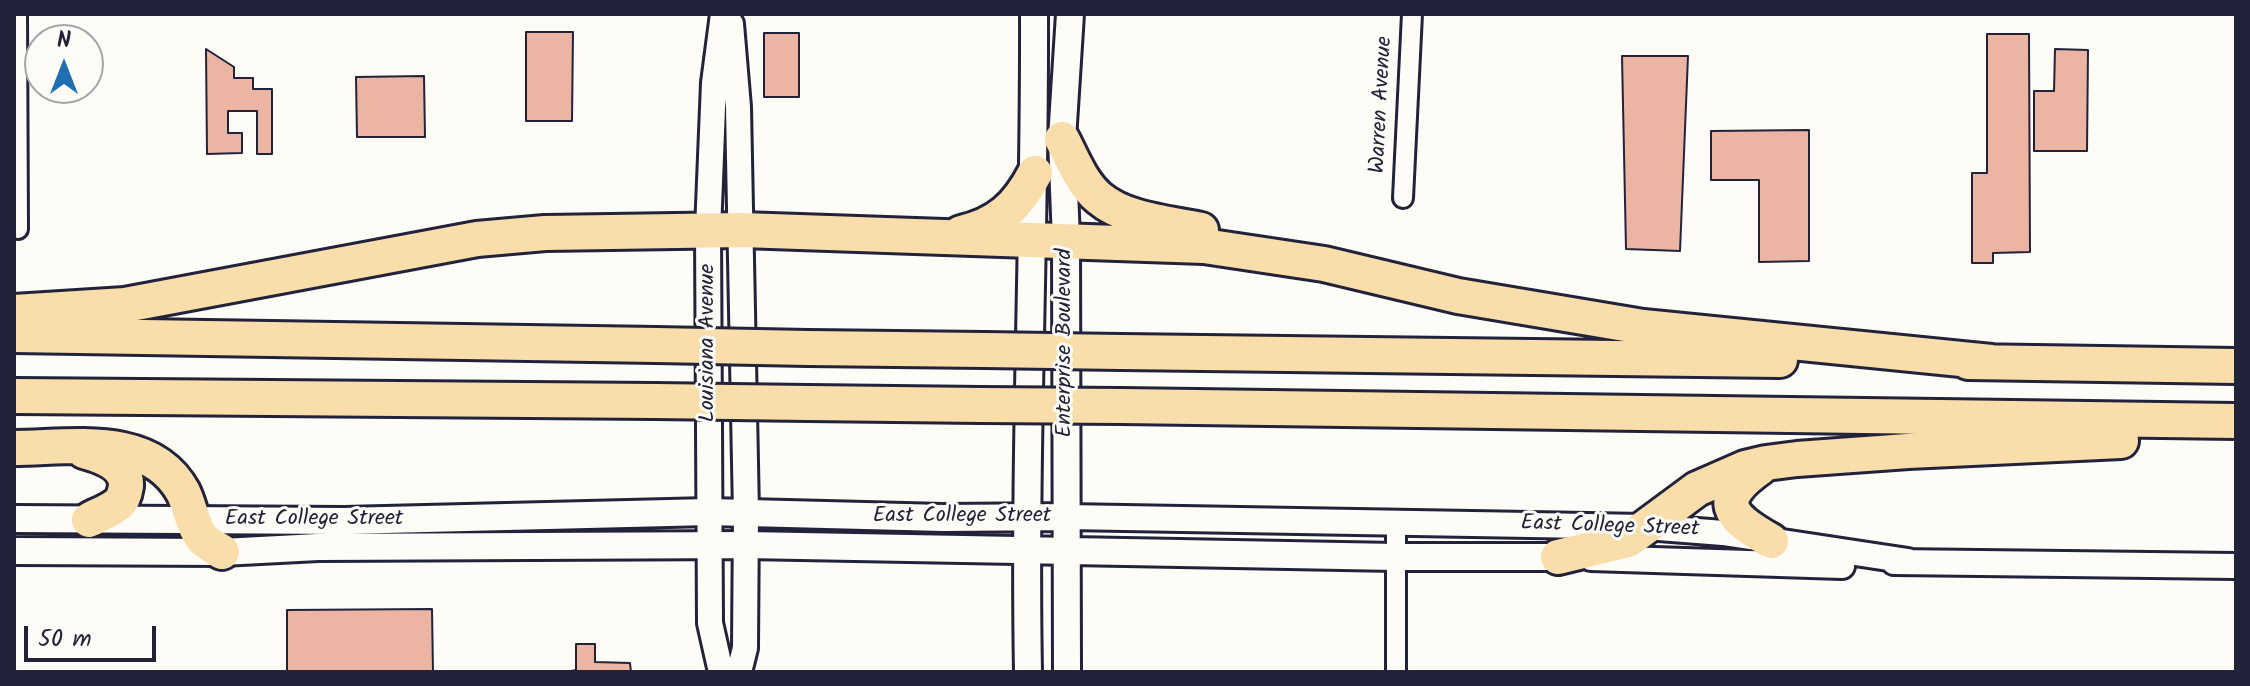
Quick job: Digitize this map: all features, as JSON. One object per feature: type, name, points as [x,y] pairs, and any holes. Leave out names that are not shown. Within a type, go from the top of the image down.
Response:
[{"type":"highway","points":[[1062,139],[1086,183],[1098,197],[1115,208],[1254,242],[1324,264],[1458,296],[1643,327],[1991,362]]},
{"type":"highway","points":[[937,237],[984,228],[996,221],[1017,203],[1035,173]]},
{"type":"highway","points":[[14,312],[125,305],[477,239],[545,233],[742,230],[1066,240],[1204,246],[1324,264]]},
{"type":"highway","points":[[14,335],[2236,366]]},
{"type":"highway","points":[[14,396],[1121,406],[2236,421]]},
{"type":"highway","points":[[1558,557],[1628,540],[1697,489],[1745,468],[1766,463],[2040,444],[2236,439]]},
{"type":"highway","points":[[14,448],[132,450],[166,468],[182,490],[202,539],[222,552]]},
{"type":"highway","points":[[73,448],[106,457],[121,469],[126,482],[125,495],[119,504],[89,520]]},
{"type":"highway","points":[[1766,463],[1743,479],[1732,494],[1730,507],[1751,530],[1771,541]]},
{"type":"main road","name":"Enterprise Boulevard","points":[[1028,672],[1026,518],[1030,239],[1035,173],[1034,14]]},
{"type":"main road","name":"Enterprise Boulevard","points":[[1067,672],[1066,240],[1062,139],[1070,14]]},
{"type":"main road","name":"East College Street","points":[[14,519],[344,521],[709,512],[1066,517]]},
{"type":"main road","name":"East College Street","points":[[14,551],[222,552],[318,547],[746,545],[1558,557]]},
{"type":"street","points":[[17,14],[18,229]]},
{"type":"street","name":"Louisiana Avenue","points":[[721,672],[710,623],[708,230],[714,83],[723,14]]},
{"type":"street","name":"Louisiana Avenue","points":[[730,14],[738,86],[746,513],[745,648],[739,672]]},
{"type":"street","name":"Warren Avenue","points":[[1403,198],[1412,14]]},
{"type":"street","name":"East College Street","points":[[1066,517],[1646,527],[1723,533],[1908,561]]},
{"type":"street","points":[[1396,523],[1396,672]]},
{"type":"street","name":"East College Street","points":[[1558,557],[1852,566],[1908,561],[2236,566]]},
{"type":"building","points":[[526,32],[573,32],[572,121],[526,121]]},
{"type":"building","points":[[764,33],[799,33],[799,97],[764,97]]},
{"type":"building","points":[[1987,34],[2029,34],[2030,252],[1993,253],[1993,263],[1972,263],[1972,173],[1987,173]]},
{"type":"building","points":[[206,49],[234,67],[234,78],[253,78],[253,89],[272,89],[272,154],[257,154],[257,111],[228,111],[228,133],[242,133],[242,153],[207,154]]},
{"type":"building","points":[[2055,49],[2088,50],[2087,151],[2034,151],[2034,91],[2054,91]]},
{"type":"building","points":[[1622,56],[1688,56],[1680,251],[1626,249]]},
{"type":"building","points":[[424,76],[425,137],[357,137],[356,77]]},
{"type":"building","points":[[1809,130],[1809,261],[1759,262],[1759,180],[1711,180],[1711,131]]},
{"type":"building","points":[[432,609],[433,672],[287,672],[287,610]]},
{"type":"building","points":[[576,644],[595,644],[595,662],[630,663],[631,672],[566,672],[576,670]]}]
